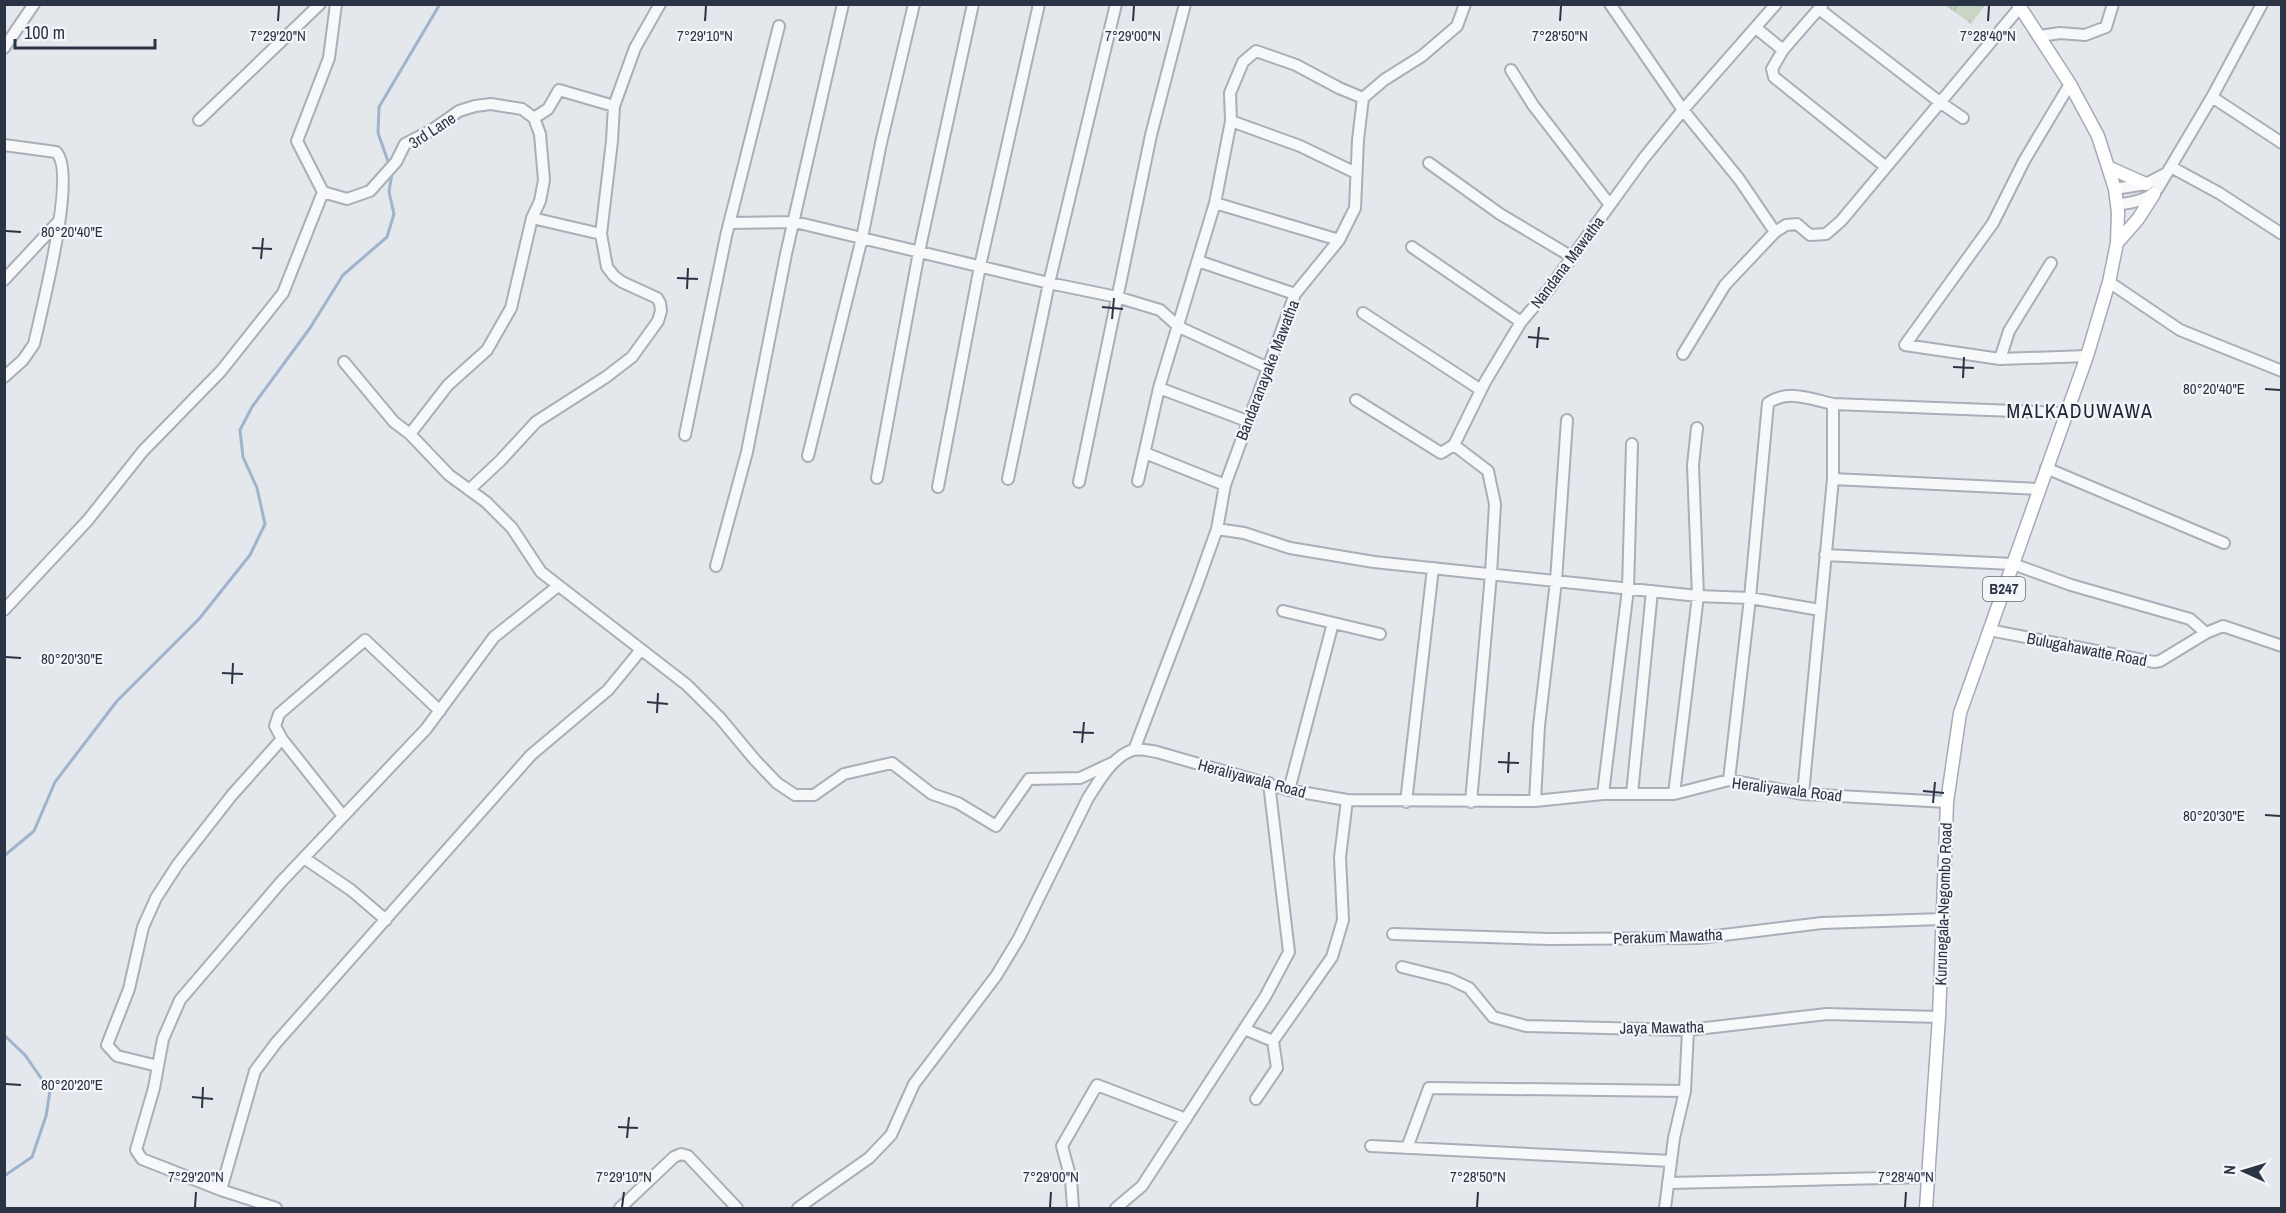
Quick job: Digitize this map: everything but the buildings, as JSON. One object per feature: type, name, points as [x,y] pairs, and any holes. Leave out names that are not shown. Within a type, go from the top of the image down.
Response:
[{"type":"main road","name":"Kurunegala-Negombo Road","points":[[1926,1209],[1939,1017],[1947,802],[1960,713],[2086,357],[2109,282],[2117,243],[2115,189],[2098,136],[2070,84],[2019,6]]},
{"type":"main road","points":[[2110,168],[2150,189],[2138,219],[2117,243]]},
{"type":"street","points":[[4,48],[34,4]]},
{"type":"street","points":[[200,120],[320,4]]},
{"type":"street","points":[[4,610],[88,520],[143,451],[221,371],[283,293],[323,192],[297,141],[330,58],[336,4]]},
{"type":"street","points":[[469,490],[536,422],[606,377],[632,357],[658,321],[661,311],[657,298],[622,282],[607,267],[601,234],[614,106],[634,48],[660,4]]},
{"type":"street","points":[[716,566],[747,452],[784,265],[843,4]]},
{"type":"street","points":[[808,456],[861,238],[914,4]]},
{"type":"street","points":[[877,478],[919,252],[973,4]]},
{"type":"street","points":[[938,487],[980,266],[1039,4]]},
{"type":"street","points":[[1008,479],[1049,283],[1116,4]]},
{"type":"street","points":[[1079,482],[1151,135],[1185,4]]},
{"type":"street","points":[[1138,481],[1159,388],[1215,203],[1231,121],[1230,93],[1243,62],[1256,51],[1296,64],[1339,88],[1363,98],[1384,80],[1422,56],[1457,26],[1465,4]]},
{"type":"street","points":[[1610,4],[1683,110],[1738,179],[1775,232]]},
{"type":"street","name":"Nandana Mawatha","points":[[1454,445],[1481,390],[1521,322],[1683,110],[1776,4]]},
{"type":"street","points":[[2040,36],[2060,33],[2085,35],[2106,27],[2114,4]]},
{"type":"street","points":[[2117,205],[2139,201],[2169,170],[2212,98],[2262,4]]},
{"type":"street","points":[[1683,354],[1725,285],[1775,232],[1786,225],[1797,224],[1810,235],[1826,234],[1841,221],[2019,6]]},
{"type":"street","points":[[1887,167],[1774,77],[1772,69],[1783,50],[1821,7],[1963,118]]},
{"type":"street","points":[[685,435],[729,223],[779,26]]},
{"type":"street","points":[[1756,28],[1783,50]]},
{"type":"street","points":[[1511,70],[1533,105],[1610,205]]},
{"type":"street","points":[[2070,84],[2024,161],[1993,223],[1905,345],[2000,359],[2086,357]]},
{"type":"street","points":[[410,434],[448,385],[487,350],[511,308],[532,218],[540,201],[544,180],[540,134],[534,118],[548,109],[559,90],[614,106]]},
{"type":"street","name":"Bandaranayake Mawatha","points":[[1134,750],[1216,529],[1225,485],[1295,294],[1339,240],[1355,208],[1363,98]]},
{"type":"street","points":[[2212,98],[2282,143]]},
{"type":"street","name":"3rd Lane","points":[[323,192],[347,199],[370,191],[396,162],[405,144],[432,130],[459,111],[491,104],[522,110],[534,118]]},
{"type":"street","points":[[1231,121],[1300,146],[1356,173]]},
{"type":"street","points":[[4,145],[56,152],[61,156],[63,162],[61,218],[34,344],[23,360],[4,377]]},
{"type":"street","points":[[1429,163],[1500,214],[1572,257]]},
{"type":"street","points":[[2169,170],[2219,193],[2282,234]]},
{"type":"street","points":[[2115,189],[2150,189]]},
{"type":"street","points":[[1215,203],[1339,240]]},
{"type":"street","points":[[4,280],[61,218]]},
{"type":"street","points":[[532,218],[601,234]]},
{"type":"street","points":[[729,223],[795,222],[1049,283],[1118,297],[1160,310],[1179,327],[1268,368]]},
{"type":"street","points":[[1412,247],[1521,322]]},
{"type":"street","points":[[1198,261],[1295,294]]},
{"type":"street","points":[[2000,359],[2009,331],[2051,263]]},
{"type":"street","points":[[2109,282],[2180,330],[2282,371]]},
{"type":"street","points":[[1363,313],[1481,390]]},
{"type":"street","points":[[344,362],[394,422],[410,434],[449,476],[486,502],[512,528],[541,572],[640,651],[687,685],[720,718],[777,783],[795,795],[814,795],[844,774],[892,763],[932,794],[958,803],[996,826],[1029,779],[1080,778],[1134,750]]},
{"type":"street","points":[[1159,388],[1247,421]]},
{"type":"street","points":[[1729,780],[1750,598],[1768,403],[1776,397],[1789,394],[1833,404],[2067,413]]},
{"type":"street","points":[[1356,400],[1441,453],[1454,445],[1488,471],[1495,504],[1471,802]]},
{"type":"street","points":[[1803,794],[1833,479],[1833,404]]},
{"type":"street","points":[[1535,801],[1539,726],[1556,581],[1567,420]]},
{"type":"street","points":[[1674,794],[1698,596],[1693,465],[1697,428]]},
{"type":"street","points":[[1603,794],[1628,589],[1632,444]]},
{"type":"street","points":[[1145,453],[1225,485]]},
{"type":"street","points":[[2046,468],[2224,543]]},
{"type":"street","points":[[1833,479],[2038,489]]},
{"type":"street","points":[[1216,529],[1244,533],[1290,548],[1374,562],[1698,596],[1750,598],[1820,610]]},
{"type":"street","points":[[1825,555],[2013,564],[2071,585],[2190,620],[2206,633]]},
{"type":"street","points":[[1406,802],[1433,568]]},
{"type":"street","points":[[276,1209],[221,1190],[142,1158],[136,1149],[154,1088],[163,1040],[180,1000],[304,858],[426,729],[494,637],[558,585]]},
{"type":"street","points":[[1632,794],[1652,591]]},
{"type":"street","points":[[1283,611],[1380,634]]},
{"type":"street","points":[[1289,790],[1333,623]]},
{"type":"street","name":"Bulugahawatte Road","points":[[1989,630],[2154,662],[2160,661],[2206,633],[2223,626],[2282,646]]},
{"type":"street","points":[[343,816],[282,739],[275,726],[279,714],[365,640],[440,711]]},
{"type":"street","points":[[221,1190],[255,1071],[276,1043],[531,755],[608,690],[640,651]]},
{"type":"street","points":[[158,1066],[117,1056],[106,1045],[129,989],[143,927],[156,898],[178,864],[232,795],[282,739]]},
{"type":"street","name":"Heraliyawala Road","points":[[1134,750],[1157,752],[1289,790],[1347,800],[1535,801],[1603,794],[1674,794],[1729,780],[1803,794],[1947,802]]},
{"type":"street","points":[[798,1209],[869,1158],[891,1135],[914,1084],[996,976],[1019,938],[1083,806],[1117,760]]},
{"type":"street","points":[[1116,1209],[1142,1186],[1244,1029],[1289,952],[1269,783]]},
{"type":"street","points":[[1256,1099],[1277,1068],[1273,1041],[1332,957],[1343,920],[1340,857],[1347,800]]},
{"type":"street","points":[[304,858],[351,891],[386,920]]},
{"type":"street","name":"Perakum Mawatha","points":[[1393,934],[1550,939],[1699,938],[1822,923],[1943,919]]},
{"type":"street","name":"Jaya Mawatha","points":[[1402,967],[1450,979],[1469,988],[1493,1017],[1526,1026],[1688,1030],[1827,1014],[1939,1017]]},
{"type":"street","points":[[1244,1029],[1273,1041]]},
{"type":"street","points":[[1665,1209],[1674,1138],[1685,1091],[1688,1030]]},
{"type":"street","points":[[1073,1209],[1071,1179],[1062,1146],[1097,1085],[1186,1119]]},
{"type":"street","points":[[1407,1148],[1429,1088],[1685,1091]]},
{"type":"street","points":[[1371,1146],[1671,1161]]},
{"type":"street","points":[[620,1209],[674,1157],[681,1154],[688,1156],[737,1209]]},
{"type":"street","points":[[1668,1183],[1929,1177]]},
{"type":"green space","points":[[1945,5],[1985,5],[1971,24]]},
{"type":"waterway","points":[[389,164],[378,133],[379,107],[440,4]]},
{"type":"waterway","points":[[4,856],[34,831],[55,782],[117,701],[199,619],[250,555],[265,524],[257,488],[243,457],[240,430],[252,407],[310,328],[343,275],[387,237],[394,214],[389,192],[392,173]]},
{"type":"waterway","points":[[4,1035],[25,1055],[50,1091],[46,1116],[32,1157],[4,1176]]},
{"type":"district","name":"MALKADUWAWA","points":[[2080,411]]}]
